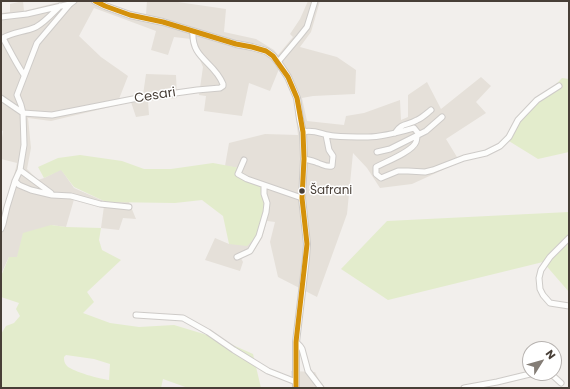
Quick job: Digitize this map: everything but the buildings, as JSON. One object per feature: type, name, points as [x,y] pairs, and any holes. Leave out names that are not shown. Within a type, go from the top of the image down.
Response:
[{"type":"street","points":[[95,1],[105,6],[130,14],[266,51],[273,56],[288,77],[296,98],[304,132],[302,198],[307,244],[296,342],[296,385],[268,371],[208,332],[183,318],[136,315]]},
{"type":"street","points":[[278,62],[307,27],[315,1]]},
{"type":"street","points":[[1,17],[27,14],[72,2]]},
{"type":"street","points":[[1,229],[4,224],[7,207],[15,181],[20,170],[24,145],[23,112],[17,95],[37,43],[72,2]]},
{"type":"street","points":[[24,75],[3,38],[10,34],[36,26],[60,6]]},
{"type":"street","name":"Cesari","points":[[23,112],[52,115],[133,99],[220,88],[223,84],[220,77],[196,50],[193,39],[193,31]]},
{"type":"street","points":[[304,132],[309,131],[326,135],[370,138],[414,128],[418,132],[417,142],[408,151],[376,167],[376,174],[381,178],[398,171],[425,172],[464,158],[486,153],[500,146],[510,137],[518,120],[537,100],[560,86]]},
{"type":"street","points":[[1,98],[23,112]]},
{"type":"street","points":[[395,133],[398,128],[416,121],[431,110]]},
{"type":"street","points":[[377,152],[390,149],[417,135],[426,130],[442,117]]},
{"type":"street","points":[[304,159],[320,163],[327,167],[332,166],[333,156],[329,150],[326,135]]},
{"type":"street","points":[[244,160],[238,174],[246,179],[302,198]]},
{"type":"street","points":[[20,170],[54,195]]},
{"type":"street","points":[[15,181],[31,190],[54,195],[71,196],[100,204],[129,207]]},
{"type":"street","points":[[237,257],[250,251],[259,236],[267,203],[264,194],[264,185]]},
{"type":"street","points":[[569,238],[550,257],[541,270],[539,278],[540,289],[543,296],[550,303],[569,306]]},
{"type":"street","points":[[296,342],[302,349],[308,371],[321,388]]},
{"type":"street","points":[[464,388],[522,376]]},
{"type":"shaded area","points":[[23,1],[24,11],[68,1],[102,1],[119,9],[146,14],[147,1],[171,1],[226,9],[224,32],[256,39],[274,50],[278,55],[293,37],[290,34],[300,19],[308,1],[320,1],[311,32],[300,47],[337,57],[356,70],[355,94],[302,98],[307,121],[344,125],[346,116],[364,113],[400,100],[401,120],[408,117],[408,95],[427,82],[441,109],[481,77],[491,86],[476,102],[486,113],[446,139],[460,162],[412,184],[380,188],[367,168],[353,153],[347,214],[317,297],[278,277],[270,242],[275,222],[267,221],[262,238],[254,251],[241,258],[243,262],[240,271],[205,260],[215,238],[229,244],[265,203],[261,192],[261,186],[245,181],[236,174],[239,168],[225,166],[229,143],[265,134],[298,135],[294,100],[288,83],[279,69],[270,91],[249,83],[242,116],[204,111],[206,96],[199,95],[203,67],[191,39],[174,37],[168,55],[151,50],[156,31],[94,8],[79,36],[101,57],[128,76],[119,99],[143,95],[146,74],[176,75],[177,98],[148,101],[149,115],[136,117],[131,102],[51,121],[28,118],[31,148],[27,169],[38,180],[61,169],[74,188],[106,202],[129,202],[136,219],[123,218],[119,230],[101,228],[104,206],[75,196],[66,227],[51,225],[17,257],[9,257],[1,272],[1,217],[7,205],[17,163],[1,159],[3,131],[1,130],[1,13],[10,12],[10,4]]},
{"type":"shaded area","points":[[291,371],[315,372],[323,388],[292,388]]},
{"type":"green space","points":[[562,78],[569,79],[569,152],[538,159],[504,138]]},
{"type":"green space","points":[[80,155],[122,161],[144,169],[171,169],[213,163],[240,168],[236,174],[245,181],[261,186],[261,192],[265,203],[257,236],[247,246],[229,244],[223,216],[202,200],[175,203],[106,202],[74,187],[61,170],[44,178],[38,167],[58,158]]},
{"type":"green space","points":[[569,212],[569,292],[543,262],[388,300],[341,269],[387,221]]},
{"type":"green space","points":[[51,225],[101,228],[99,240],[102,250],[121,260],[87,292],[94,302],[83,313],[110,323],[139,327],[174,325],[217,338],[253,354],[261,388],[188,388],[163,379],[161,388],[1,388],[1,334],[6,326],[14,323],[20,316],[16,309],[19,303],[1,297],[1,276],[9,257],[17,257],[23,233]],"holes":[[[66,355],[94,359],[110,364],[109,380],[75,371],[65,364],[64,357]]]},
{"type":"transit line","points":[[95,1],[130,15],[163,22],[236,44],[266,51],[273,56],[288,77],[297,98],[303,132],[304,159],[302,198],[307,244],[296,342],[296,388]]},
{"type":"place","name":"Šafrani","points":[[302,191]]}]
